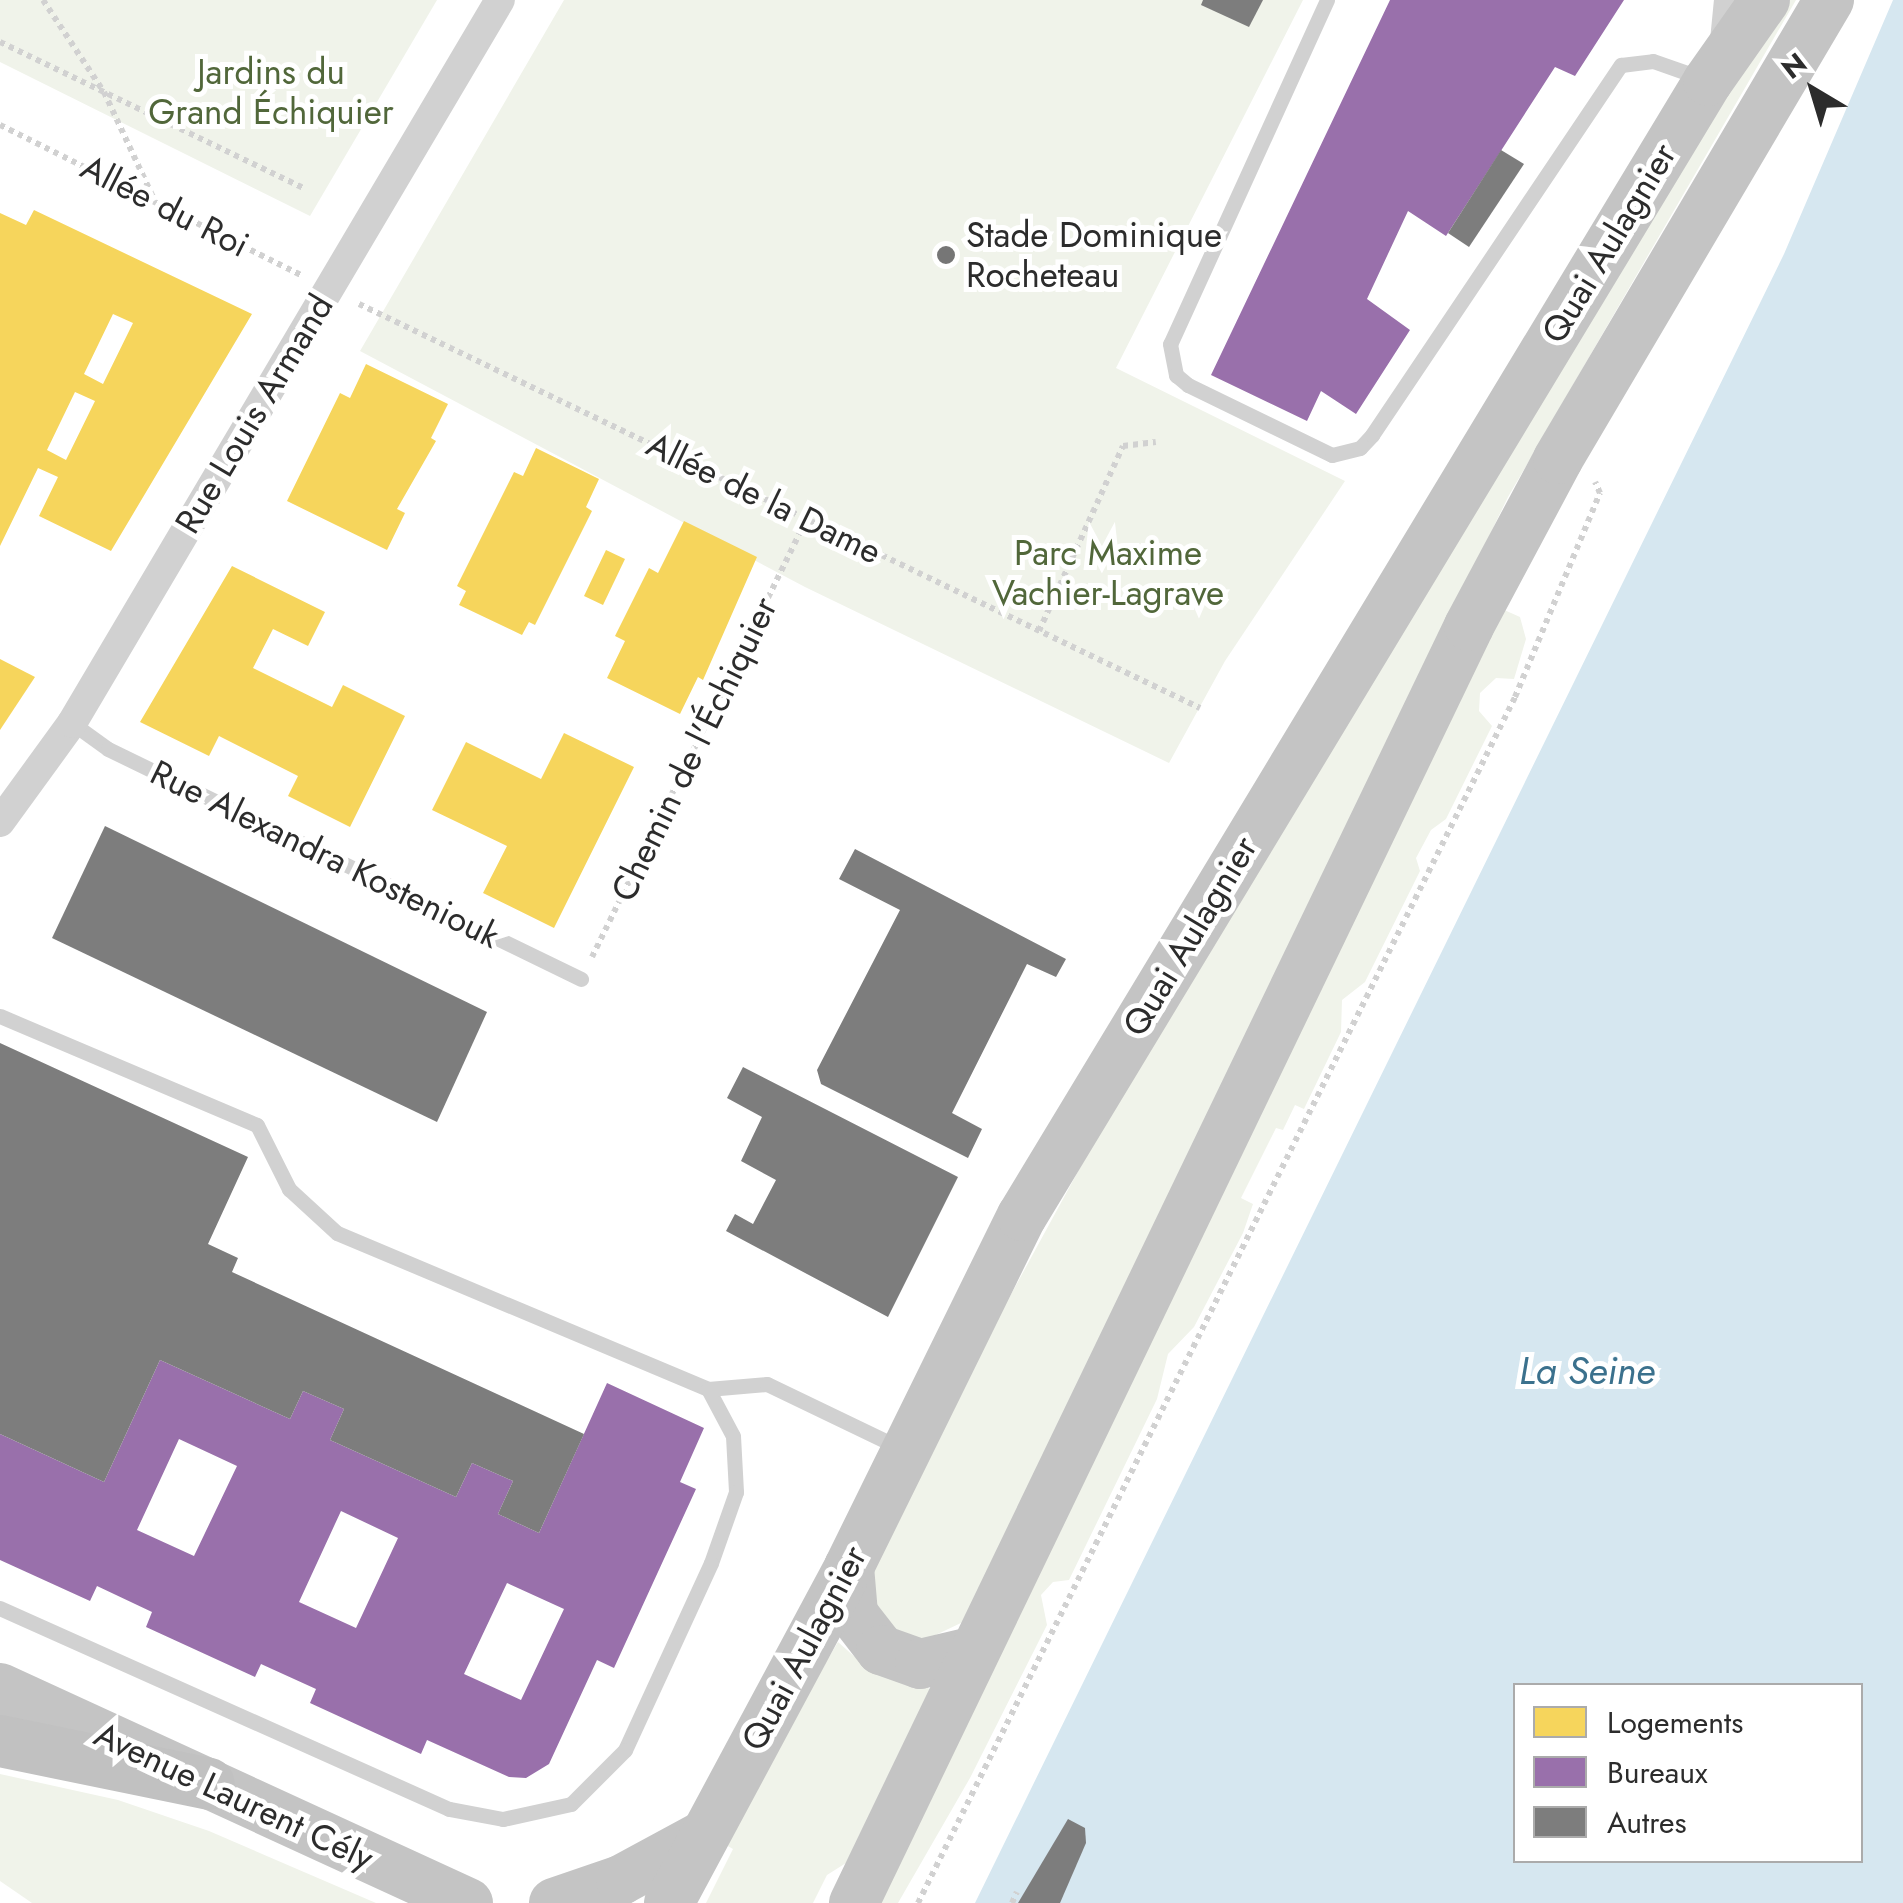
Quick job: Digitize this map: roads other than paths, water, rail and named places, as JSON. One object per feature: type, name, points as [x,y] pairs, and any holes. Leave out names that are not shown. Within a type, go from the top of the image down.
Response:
[{"type":"highway","points":[[0,1741],[209,1784]]},
{"type":"main road","name":"Quai Aulagnier","points":[[669,1903],[849,1567],[1022,1216],[1716,70],[1764,0]]},
{"type":"main road","name":"Quai Aulagnier","points":[[854,1903],[971,1652],[1468,626],[1573,435],[1828,0]]},
{"type":"main road","points":[[849,1567],[853,1614],[881,1650],[920,1664],[971,1652]]},
{"type":"main road","name":"Avenue Laurent Cély","points":[[0,1688],[468,1903]]},
{"type":"main road","points":[[554,1903],[621,1880],[702,1836]]},
{"type":"street","name":"Rue Louis Armand","points":[[0,822],[72,724],[500,0]]},
{"type":"street","points":[[1716,70],[1729,0]]},
{"type":"lane","points":[[1327,0],[1170,344],[1176,374],[1188,384],[1332,456],[1360,448],[1611,75],[1621,65],[1653,61],[1716,70]]},
{"type":"lane","name":"Rue Alexandra Kosteniouk","points":[[72,724],[108,749],[582,979]]},
{"type":"lane","points":[[0,1016],[256,1126],[289,1190],[337,1233],[708,1389],[767,1384],[906,1450]]},
{"type":"lane","points":[[0,1608],[449,1809],[503,1819],[571,1804],[625,1750],[711,1563],[736,1492],[733,1436],[708,1389]]},
{"type":"water","name":"La Seine","points":[[1893,0],[1903,0],[1903,1903],[975,1903],[1784,254]]},
{"type":"place","name":"Stade Dominique Rocheteau","points":[[946,255]]},
{"type":"park label","name":"Jardins du Grand Échiquier","points":[[271,92]]},
{"type":"park label","name":"Parc Maxime Vachier-Lagrave","points":[[1108,573]]}]
